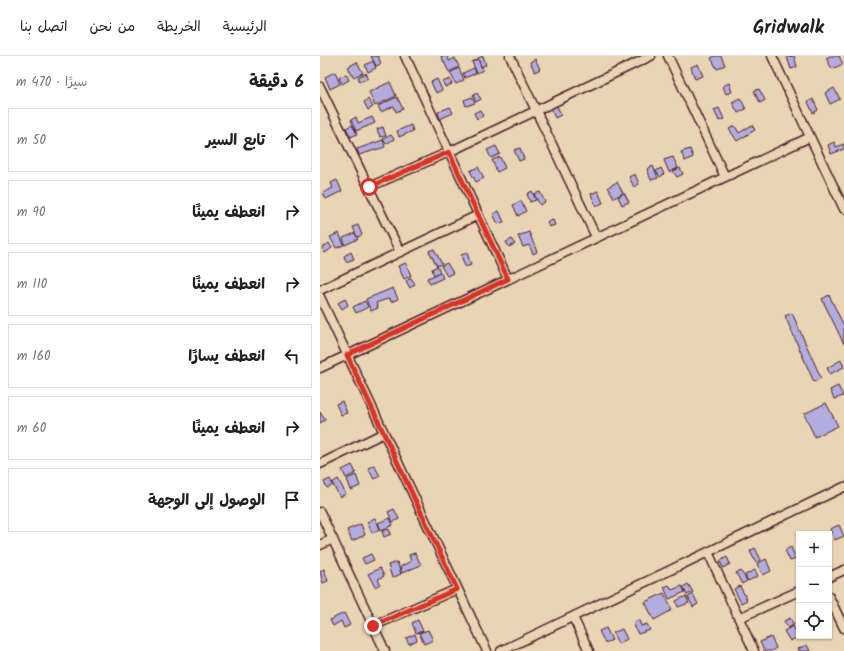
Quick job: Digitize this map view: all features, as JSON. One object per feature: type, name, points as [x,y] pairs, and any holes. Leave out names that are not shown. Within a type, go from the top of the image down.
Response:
[{"type":"street","points":[[405,56],[508,279]]},
{"type":"street","points":[[510,56],[596,237]]},
{"type":"street","points":[[369,187],[449,152],[651,56]]},
{"type":"street","points":[[668,56],[725,177]]},
{"type":"street","points":[[772,56],[844,209]]},
{"type":"street","points":[[320,87],[400,252]]},
{"type":"street","points":[[320,368],[810,137]]},
{"type":"street","points":[[320,290],[478,215]]},
{"type":"street","points":[[320,297],[487,651]]},
{"type":"street","points":[[320,464],[384,433]]},
{"type":"street","points":[[501,651],[844,487]]},
{"type":"street","points":[[320,512],[385,651]]},
{"type":"street","points":[[320,545],[333,539]]},
{"type":"street","points":[[708,552],[754,651]]},
{"type":"street","points":[[832,576],[844,570]]},
{"type":"street","points":[[373,626],[457,589]]},
{"type":"street","points":[[739,618],[796,592]]},
{"type":"street","points":[[832,603],[844,628]]},
{"type":"street","points":[[573,617],[589,651]]},
{"type":"building","points":[[371,56],[378,56],[381,64],[376,66]]},
{"type":"building","points":[[441,56],[447,56],[449,61],[455,58],[459,67],[449,72]]},
{"type":"building","points":[[483,56],[486,65],[481,67],[478,58]]},
{"type":"building","points":[[721,56],[725,65],[717,69],[711,58]]},
{"type":"building","points":[[794,56],[797,67],[791,69],[787,57]]},
{"type":"building","points":[[830,56],[839,56],[843,64],[832,69],[826,58]]},
{"type":"building","points":[[478,59],[483,70],[477,73],[472,62]]},
{"type":"building","points":[[535,59],[540,69],[535,72],[530,62]]},
{"type":"building","points":[[373,61],[376,68],[368,72],[365,65]]},
{"type":"building","points":[[357,62],[363,73],[353,77],[348,67]]},
{"type":"building","points":[[698,64],[703,76],[695,79],[691,67]]},
{"type":"building","points":[[459,68],[464,80],[456,84],[450,73]]},
{"type":"building","points":[[474,68],[476,73],[465,78],[463,73]]},
{"type":"building","points":[[335,72],[340,84],[330,89],[325,77]]},
{"type":"building","points":[[366,73],[368,78],[360,82],[358,77]]},
{"type":"building","points":[[346,74],[349,80],[342,84],[339,78]]},
{"type":"building","points":[[437,79],[442,90],[436,93],[431,82]]},
{"type":"building","points":[[450,79],[452,84],[445,87],[443,82]]},
{"type":"building","points":[[390,82],[396,96],[375,106],[369,92]]},
{"type":"building","points":[[729,83],[732,92],[726,94],[723,86]]},
{"type":"building","points":[[834,88],[840,99],[830,104],[825,93]]},
{"type":"building","points":[[759,89],[765,100],[760,103],[754,91]]},
{"type":"building","points":[[477,93],[481,99],[476,102],[473,95]]},
{"type":"building","points":[[397,97],[403,109],[396,112],[394,106],[381,112],[378,106]]},
{"type":"building","points":[[472,97],[475,103],[466,106],[464,100]]},
{"type":"building","points":[[740,98],[746,109],[738,113],[732,102]]},
{"type":"building","points":[[368,99],[373,107],[368,110],[364,102]]},
{"type":"building","points":[[813,99],[818,110],[813,113],[808,102]]},
{"type":"building","points":[[556,104],[561,115],[555,118],[550,107]]},
{"type":"building","points":[[450,107],[453,113],[440,119],[438,112]]},
{"type":"building","points":[[719,108],[724,119],[719,121],[714,110]]},
{"type":"building","points":[[480,110],[483,116],[477,119],[474,113]]},
{"type":"building","points":[[356,117],[358,123],[372,117],[375,123],[356,131],[351,120]]},
{"type":"building","points":[[352,125],[357,134],[351,137],[346,128]]},
{"type":"building","points":[[411,125],[413,131],[399,137],[397,131]]},
{"type":"building","points":[[752,125],[755,130],[737,141],[729,129],[735,126],[739,133]]},
{"type":"building","points":[[383,127],[386,136],[380,137],[377,129]]},
{"type":"building","points":[[391,135],[394,139],[386,144],[383,139]]},
{"type":"building","points":[[383,140],[385,147],[359,155],[357,149]]},
{"type":"building","points":[[834,142],[836,147],[844,144],[844,149],[831,154],[828,145]]},
{"type":"building","points":[[496,146],[500,154],[491,158],[487,150]]},
{"type":"building","points":[[520,148],[524,159],[519,161],[514,150]]},
{"type":"building","points":[[690,149],[693,157],[685,161],[681,152]]},
{"type":"building","points":[[500,157],[505,168],[497,172],[492,160]]},
{"type":"building","points":[[673,157],[678,168],[669,172],[664,160]]},
{"type":"building","points":[[653,166],[658,178],[651,180],[647,169]]},
{"type":"building","points":[[478,167],[484,178],[476,182],[470,171]]},
{"type":"building","points":[[661,168],[664,174],[660,177],[656,171]]},
{"type":"building","points":[[680,168],[683,174],[677,177],[673,171]]},
{"type":"building","points":[[635,174],[639,184],[634,187],[629,177]]},
{"type":"building","points":[[337,180],[342,191],[326,199],[323,193],[333,188],[331,183]]},
{"type":"building","points":[[617,182],[623,193],[614,198],[608,187]]},
{"type":"building","points":[[532,191],[536,200],[530,202],[527,194]]},
{"type":"building","points":[[598,191],[603,203],[596,206],[591,194]]},
{"type":"building","points":[[540,192],[545,202],[540,205],[534,194]]},
{"type":"building","points":[[624,193],[629,202],[622,205],[618,197]]},
{"type":"building","points":[[521,201],[526,211],[518,216],[513,205]]},
{"type":"building","points":[[499,211],[504,222],[498,224],[493,214]]},
{"type":"building","points":[[553,220],[555,225],[549,227],[547,222]]},
{"type":"building","points":[[358,225],[362,235],[357,237],[353,227]]},
{"type":"building","points":[[529,232],[537,252],[533,254],[529,245],[523,247],[518,236]]},
{"type":"building","points":[[339,233],[344,245],[336,248],[330,237]]},
{"type":"building","points":[[355,233],[358,239],[345,245],[343,238]]},
{"type":"building","points":[[512,239],[515,244],[509,247],[506,242]]},
{"type":"building","points":[[329,243],[332,248],[325,253],[322,248]]},
{"type":"building","points":[[434,249],[442,264],[437,266],[429,251]]},
{"type":"building","points":[[351,252],[354,259],[346,262],[344,256]]},
{"type":"building","points":[[467,253],[471,265],[465,267],[461,255]]},
{"type":"building","points":[[406,263],[411,276],[404,279],[398,266]]},
{"type":"building","points":[[447,263],[453,273],[447,276],[441,266]]},
{"type":"building","points":[[437,266],[440,272],[434,275],[432,269]]},
{"type":"building","points":[[441,273],[443,278],[430,284],[427,278]]},
{"type":"building","points":[[411,278],[415,284],[410,288],[406,281]]},
{"type":"building","points":[[393,288],[398,299],[391,302],[390,298],[376,303],[378,308],[371,311],[366,299]]},
{"type":"building","points":[[829,295],[844,326],[844,344],[822,299]]},
{"type":"building","points":[[345,299],[348,305],[342,309],[338,303]]},
{"type":"building","points":[[365,301],[368,307],[356,313],[353,307]]},
{"type":"building","points":[[792,313],[821,378],[814,382],[785,316]]},
{"type":"building","points":[[841,360],[844,367],[830,374],[827,368]]},
{"type":"building","points":[[838,386],[843,396],[834,399],[830,390]]},
{"type":"building","points":[[342,401],[347,413],[341,415],[336,404]]},
{"type":"building","points":[[826,403],[838,426],[815,437],[804,414]]},
{"type":"building","points":[[320,412],[325,420],[320,423]]},
{"type":"building","points":[[352,465],[356,473],[346,478],[342,470]]},
{"type":"building","points":[[374,465],[380,476],[374,479],[368,468]]},
{"type":"building","points":[[356,475],[360,486],[351,490],[347,479]]},
{"type":"building","points":[[330,479],[333,485],[327,488],[324,482]]},
{"type":"building","points":[[338,479],[346,494],[340,497],[332,483]]},
{"type":"building","points":[[394,509],[399,519],[393,522],[388,512]]},
{"type":"building","points":[[375,518],[380,529],[372,533],[367,522]]},
{"type":"building","points":[[390,518],[393,525],[381,530],[378,523]]},
{"type":"building","points":[[361,524],[365,535],[352,541],[347,530]]},
{"type":"building","points":[[839,525],[844,536],[835,540],[830,529]]},
{"type":"building","points":[[389,529],[391,534],[384,537],[382,531]]},
{"type":"building","points":[[791,547],[796,559],[790,561],[785,550]]},
{"type":"building","points":[[755,548],[761,560],[756,563],[750,551]]},
{"type":"building","points":[[415,553],[421,565],[402,573],[400,567],[411,561],[409,555]]},
{"type":"building","points":[[371,554],[374,560],[365,564],[362,558]]},
{"type":"building","points":[[727,557],[730,564],[723,568],[720,561]]},
{"type":"building","points":[[766,559],[771,571],[763,575],[757,564]]},
{"type":"building","points":[[397,562],[401,574],[392,578],[388,565]]},
{"type":"building","points":[[380,568],[384,576],[378,579],[380,584],[375,587],[368,574]]},
{"type":"building","points":[[324,569],[328,581],[323,583],[320,571]]},
{"type":"building","points":[[755,570],[758,576],[748,581],[745,575]]},
{"type":"building","points":[[741,571],[747,581],[742,584],[736,573]]},
{"type":"building","points":[[688,584],[693,592],[687,595],[683,587]]},
{"type":"building","points":[[669,585],[672,590],[682,586],[685,592],[669,599],[664,587]]},
{"type":"building","points":[[740,586],[747,600],[741,603],[734,589]]},
{"type":"building","points":[[664,593],[672,610],[654,620],[645,602]]},
{"type":"building","points":[[693,594],[698,604],[693,607],[688,597]]},
{"type":"building","points":[[686,596],[689,603],[678,607],[676,601]]},
{"type":"building","points":[[344,613],[350,625],[344,628],[341,621],[333,626],[330,620]]},
{"type":"building","points":[[790,618],[794,625],[788,628],[784,621]]},
{"type":"building","points":[[418,620],[423,631],[416,633],[412,623]]},
{"type":"building","points":[[639,620],[641,626],[647,624],[650,630],[638,634],[633,623]]},
{"type":"building","points":[[793,626],[796,633],[796,638],[790,641],[784,631]]},
{"type":"building","points":[[606,628],[612,640],[605,643],[599,631]]},
{"type":"building","points":[[622,629],[627,639],[618,644],[613,633]]},
{"type":"building","points":[[428,630],[433,640],[424,644],[419,633]]},
{"type":"building","points":[[415,634],[417,640],[409,644],[406,638]]},
{"type":"building","points":[[771,637],[776,648],[771,651],[764,651],[760,642]]},
{"type":"building","points":[[807,645],[810,651],[799,651],[798,649]]},
{"type":"route","points":[[369,187],[449,152],[508,279],[347,355],[457,589],[373,626]]}]
